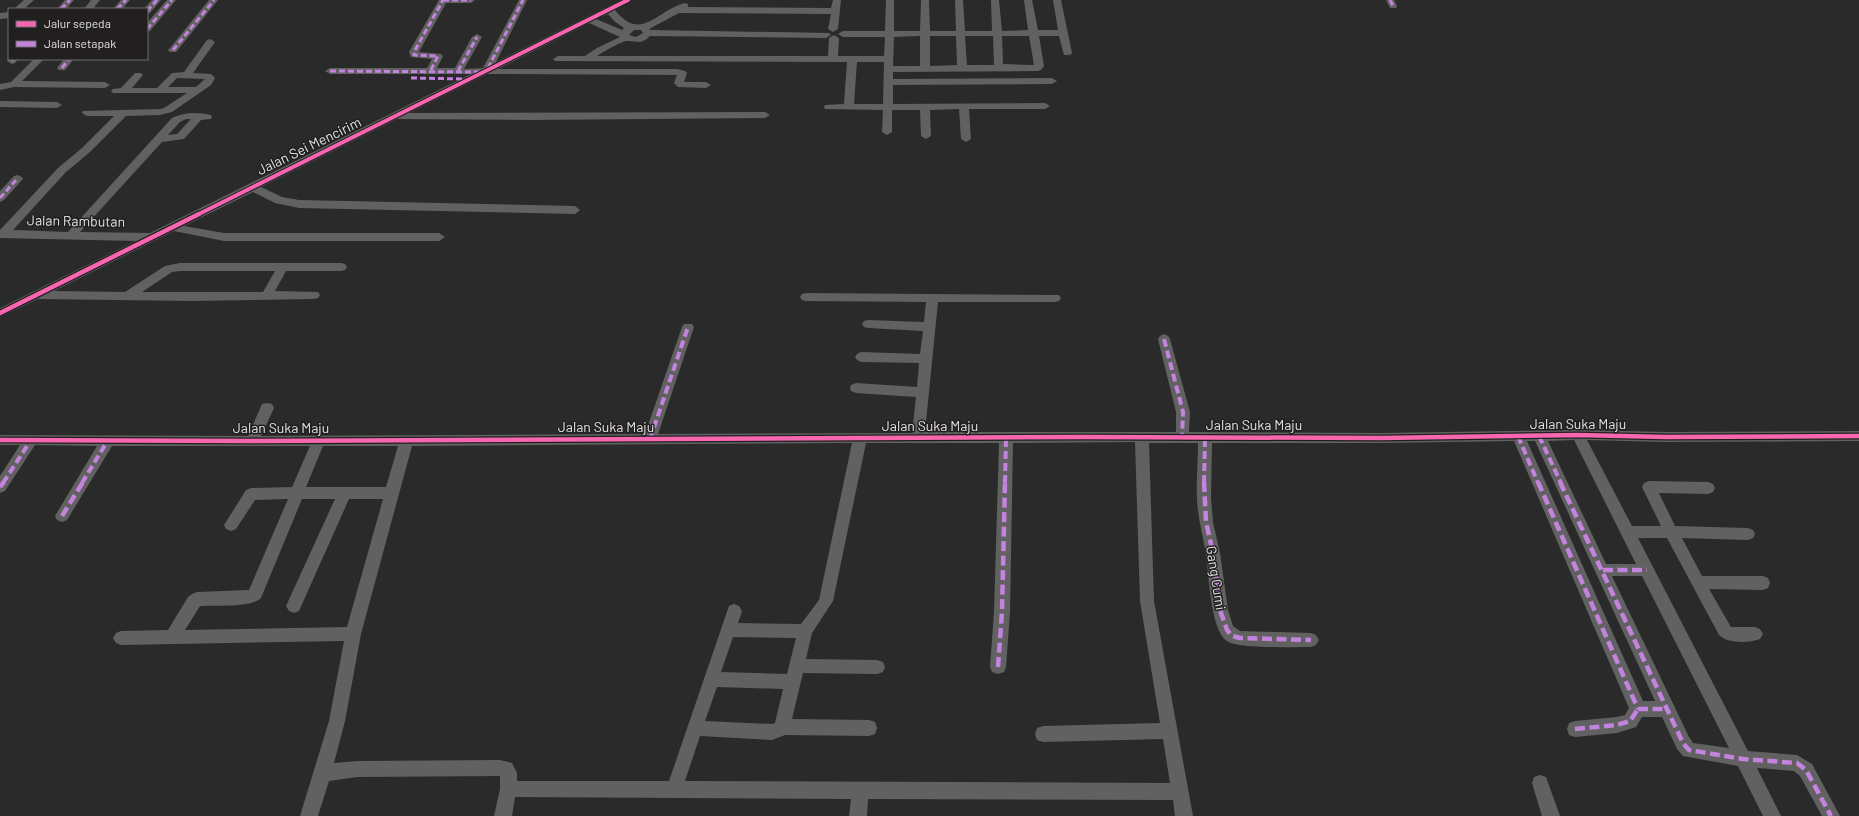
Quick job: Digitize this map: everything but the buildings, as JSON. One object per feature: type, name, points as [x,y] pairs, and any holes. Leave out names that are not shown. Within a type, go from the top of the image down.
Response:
[{"type":"street","points":[[19,8],[30,0]]},
{"type":"street","points":[[62,8],[70,0]]},
{"type":"street","points":[[89,8],[96,0]]},
{"type":"street","points":[[118,8],[126,0]]},
{"type":"street","points":[[148,10],[158,0]]},
{"type":"street","points":[[148,28],[172,0]]},
{"type":"street","points":[[173,50],[214,0]]},
{"type":"street","points":[[430,70],[438,56],[414,55],[414,52],[443,0],[471,0]]},
{"type":"street","points":[[485,70],[523,0]]},
{"type":"street","name":"Jalan Sei Mencirim","points":[[0,313],[252,187],[366,132],[393,116],[628,0]]},
{"type":"street","points":[[732,10],[734,0]]},
{"type":"street","points":[[800,10],[801,0]]},
{"type":"street","points":[[833,59],[837,0]]},
{"type":"street","points":[[887,132],[890,0]]},
{"type":"street","points":[[925,0],[925,69]]},
{"type":"street","points":[[959,0],[962,33],[962,68]]},
{"type":"street","points":[[995,0],[998,67]]},
{"type":"street","points":[[558,59],[852,59],[925,69],[1039,67],[1028,0]]},
{"type":"street","points":[[1057,0],[1062,33],[1067,53]]},
{"type":"street","points":[[646,31],[677,10],[692,3]]},
{"type":"street","points":[[609,9],[626,33]]},
{"type":"street","points":[[677,10],[836,11]]},
{"type":"street","points":[[604,25],[617,19]]},
{"type":"street","points":[[589,20],[626,33],[646,31],[834,34],[1062,33]]},
{"type":"street","points":[[587,59],[626,33]]},
{"type":"street","points":[[458,71],[477,37]]},
{"type":"street","points":[[187,75],[210,42]]},
{"type":"street","points":[[849,107],[852,59]]},
{"type":"street","points":[[14,84],[38,60]]},
{"type":"street","points":[[62,68],[68,60]]},
{"type":"street","points":[[330,71],[485,70],[677,72],[682,73],[679,83],[681,85],[706,85]]},
{"type":"street","points":[[138,75],[120,91],[198,90]]},
{"type":"street","points":[[87,113],[120,116],[168,110],[208,83],[210,78],[208,76],[172,76],[159,91]]},
{"type":"street","points":[[412,78],[467,79]]},
{"type":"street","points":[[888,82],[1052,81]]},
{"type":"street","points":[[0,87],[14,84],[105,85]]},
{"type":"street","points":[[0,104],[57,105]]},
{"type":"street","points":[[829,107],[1046,106]]},
{"type":"street","points":[[925,107],[926,136]]},
{"type":"street","points":[[964,107],[966,139]]},
{"type":"street","points":[[393,116],[530,117],[765,115]]},
{"type":"street","points":[[2,234],[62,170],[86,150],[120,116]]},
{"type":"street","points":[[70,236],[178,119],[184,116],[203,117]]},
{"type":"street","points":[[0,198],[18,178]]},
{"type":"street","points":[[252,187],[279,200],[299,204],[575,210]]},
{"type":"street","points":[[172,227],[224,237],[439,237]]},
{"type":"street","name":"Jalan Rambutan","points":[[2,234],[152,237]]},
{"type":"street","points":[[127,296],[173,268],[341,267]]},
{"type":"street","points":[[267,295],[282,268]]},
{"type":"street","points":[[35,295],[192,297],[314,295]]},
{"type":"street","points":[[806,297],[1055,298]]},
{"type":"street","points":[[918,438],[932,298]]},
{"type":"street","points":[[868,324],[929,327]]},
{"type":"street","points":[[650,439],[688,327]]},
{"type":"street","points":[[1164,339],[1183,412],[1182,437]]},
{"type":"street","points":[[861,357],[926,359]]},
{"type":"street","points":[[856,388],[922,392]]},
{"type":"street","points":[[252,441],[267,408]]},
{"type":"street","points":[[1578,435],[1772,816]]},
{"type":"street","name":"Jalan Suka Maju","points":[[0,440],[252,441],[407,439],[1142,437],[1382,438],[1578,435],[1666,437],[1859,436]]},
{"type":"street","points":[[1518,436],[1638,709]]},
{"type":"street","points":[[1539,436],[1603,570],[1682,743],[1689,750],[1743,759],[1797,763],[1806,770],[1831,816]]},
{"type":"street","points":[[1142,437],[1147,601],[1184,816]]},
{"type":"street","name":"Gang Cumi","points":[[1205,437],[1204,498],[1206,522],[1213,553],[1220,610],[1226,630],[1232,636],[1240,638],[1311,640]]},
{"type":"street","points":[[782,727],[805,631],[812,619],[821,611],[826,601],[860,438]]},
{"type":"street","points":[[998,667],[1002,612],[1006,438]]},
{"type":"street","points":[[309,816],[323,773],[337,720],[354,634],[365,588],[407,439]]},
{"type":"street","points":[[0,487],[31,440]]},
{"type":"street","points":[[62,516],[108,440]]},
{"type":"street","points":[[172,638],[193,602],[197,599],[247,597],[253,596],[256,593],[319,440]]},
{"type":"street","points":[[1708,488],[1649,488],[1671,532],[1726,633],[1755,634]]},
{"type":"street","points":[[294,606],[345,493]]},
{"type":"street","points":[[232,525],[251,494],[393,493]]},
{"type":"street","points":[[1628,532],[1748,534]]},
{"type":"street","points":[[1603,570],[1647,570]]},
{"type":"street","points":[[1698,582],[1763,583]]},
{"type":"street","points":[[674,790],[734,611]]},
{"type":"street","points":[[728,630],[805,631]]},
{"type":"street","points":[[121,638],[354,634]]},
{"type":"street","points":[[796,666],[877,667]]},
{"type":"street","points":[[711,679],[793,682]]},
{"type":"street","points":[[1638,709],[1667,709]]},
{"type":"street","points":[[1575,729],[1617,725],[1630,722],[1638,709]]},
{"type":"street","points":[[694,728],[772,732],[779,730],[782,727],[869,728]]},
{"type":"street","points":[[1043,734],[1169,731]]},
{"type":"street","points":[[323,773],[357,769],[506,769],[509,773],[508,789],[503,816]]},
{"type":"street","points":[[1540,783],[1552,816]]},
{"type":"street","points":[[508,789],[1180,792]]},
{"type":"street","points":[[858,816],[860,791]]},
{"type":"marked path","points":[[62,8],[70,0]]},
{"type":"marked path","points":[[118,8],[126,0]]},
{"type":"marked path","points":[[148,10],[157,0]]},
{"type":"marked path","points":[[148,28],[172,0]]},
{"type":"marked path","points":[[173,50],[214,0]]},
{"type":"marked path","points":[[443,0],[471,0]]},
{"type":"marked path","points":[[431,70],[438,56],[414,55],[414,52],[443,0]]},
{"type":"marked path","points":[[488,68],[523,0]]},
{"type":"marked path","points":[[1390,0],[1393,6]]},
{"type":"marked path","points":[[458,71],[477,37]]},
{"type":"marked path","points":[[62,68],[68,60]]},
{"type":"marked path","points":[[330,71],[480,72]]},
{"type":"marked path","points":[[411,78],[465,79]]},
{"type":"marked path","points":[[0,198],[18,178]]},
{"type":"marked path","points":[[650,439],[688,327]]},
{"type":"marked path","points":[[1164,339],[1183,412],[1182,437]]},
{"type":"marked path","points":[[1518,436],[1638,709]]},
{"type":"marked path","points":[[1539,436],[1683,743],[1689,750],[1743,759],[1797,763],[1806,770],[1831,816]]},
{"type":"marked path","points":[[1205,437],[1204,498],[1206,522],[1213,553],[1220,610],[1227,630],[1232,636],[1240,638],[1311,640]]},
{"type":"marked path","points":[[998,667],[1002,612],[1006,438]]},
{"type":"marked path","points":[[0,487],[31,440]]},
{"type":"marked path","points":[[62,516],[108,440]]},
{"type":"marked path","points":[[1603,570],[1647,570]]},
{"type":"marked path","points":[[1638,709],[1667,709]]},
{"type":"marked path","points":[[1575,729],[1617,725],[1630,721],[1638,709]]},
{"type":"cycle path","points":[[0,313],[628,0]]},
{"type":"cycle path","points":[[0,440],[252,441],[1084,437],[1382,438],[1578,435],[1666,437],[1859,436]]}]
